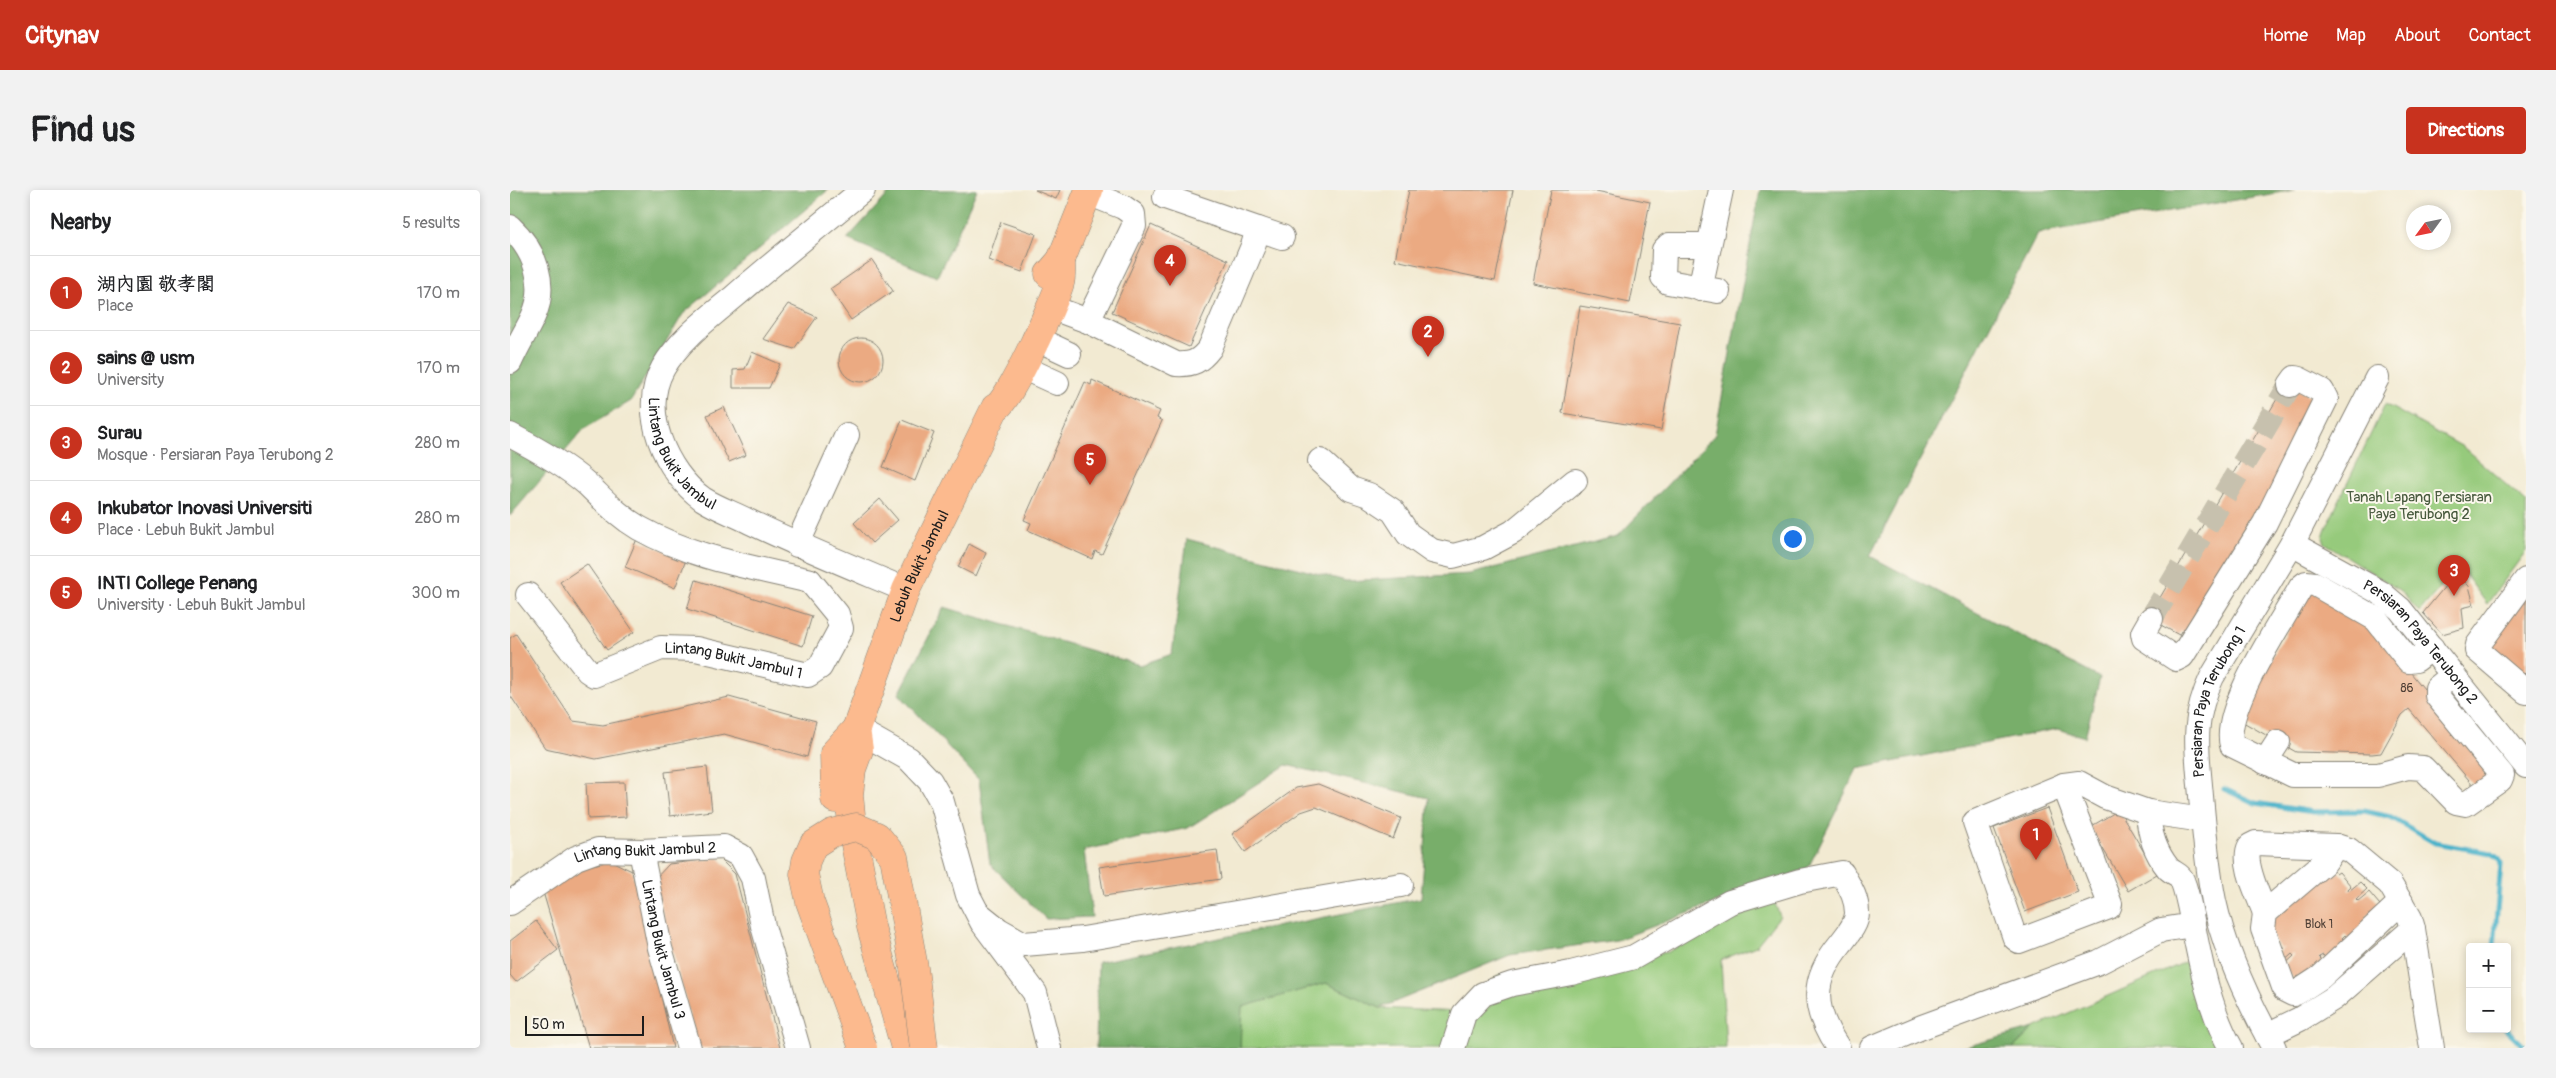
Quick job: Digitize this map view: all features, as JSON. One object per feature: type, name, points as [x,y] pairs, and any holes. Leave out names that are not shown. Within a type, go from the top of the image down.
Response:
[{"type":"main road","name":"Lebuh Bukit Jambul","points":[[889,1048],[838,828],[834,785],[834,753],[856,729],[906,590],[995,408],[1001,405],[1008,395],[1050,307],[1060,282],[1061,260],[1088,192]]},
{"type":"main road","name":"Lebuh Bukit Jambul","points":[[995,408],[992,401],[995,388],[1048,275],[1061,260]]},
{"type":"main road","name":"Lebuh Bukit Jambul","points":[[856,729],[859,750],[852,769],[849,795],[853,834],[871,927],[905,1048]]},
{"type":"main road","points":[[863,1048],[810,902],[804,874],[806,861],[813,845],[832,833],[856,827],[877,836],[894,857],[914,968],[924,1048]]},
{"type":"street","name":"Lintang Bukit Jambul","points":[[863,190],[716,312],[682,344],[663,368],[656,385],[653,406],[656,430],[677,473],[703,499],[797,545],[906,590]]},
{"type":"street","points":[[1708,245],[1669,245],[1664,250],[1663,277],[1668,282],[1709,290],[1708,245],[1721,190]]},
{"type":"street","points":[[1088,192],[1123,207],[1133,214],[1134,226],[1088,321]]},
{"type":"street","points":[[1165,196],[1282,237]]},
{"type":"street","points":[[510,227],[526,246],[537,266],[541,288],[534,315],[510,362]]},
{"type":"street","points":[[1050,307],[1088,321],[1176,364],[1190,365],[1202,359],[1210,348],[1258,229]]},
{"type":"street","points":[[1035,338],[1070,354]]},
{"type":"street","points":[[1022,367],[1057,383]]},
{"type":"street","points":[[2151,619],[2143,633],[2144,638],[2176,659],[2182,656],[2265,523],[2326,398],[2322,391],[2299,379],[2295,378],[2290,385]]},
{"type":"street","name":"Persiaran Paya Terubong 1","points":[[2270,1041],[2233,961],[2214,902],[2203,820],[2196,741],[2197,718],[2202,699],[2235,638],[2292,544],[2377,378]]},
{"type":"street","points":[[510,435],[560,463],[586,484],[614,512],[640,528],[693,553],[810,581],[822,555]]},
{"type":"street","points":[[797,545],[846,435]]},
{"type":"street","points":[[1320,461],[1352,489],[1370,495],[1393,511],[1408,534],[1432,551],[1453,556],[1484,548],[1513,532],[1575,481]]},
{"type":"street","name":"Persiaran Paya Terubong 2","points":[[2292,544],[2381,593],[2400,609],[2526,766]]},
{"type":"street","points":[[2526,580],[2478,644],[2477,650],[2479,655],[2526,692]]},
{"type":"street","name":"Lintang Bukit Jambul 1","points":[[528,595],[588,672],[594,675],[661,648],[696,649],[808,675],[820,667],[842,628],[837,614],[810,581]]},
{"type":"street","points":[[2432,648],[2416,660],[2409,661],[2376,619],[2315,584],[2306,583],[2301,587],[2239,698],[2231,724],[2232,745],[2293,775],[2378,775],[2408,767],[2423,768],[2456,802],[2466,804],[2500,780],[2502,775],[2437,696],[2437,688],[2453,675]]},
{"type":"street","points":[[2205,620],[2235,638]]},
{"type":"street","points":[[856,729],[909,759],[930,781],[942,802],[968,895],[998,945],[1027,979],[1036,993],[1049,1048]]},
{"type":"street","points":[[2265,762],[2278,742]]},
{"type":"street","points":[[2064,785],[2110,904],[2109,907],[2019,941],[2015,938],[1975,822],[2064,785],[2079,783],[2105,797],[2148,812],[2203,820]]},
{"type":"street","points":[[2148,812],[2149,829],[2159,854],[2169,869],[2181,877],[2187,896],[2205,980],[2222,1031],[2232,1048]]},
{"type":"street","points":[[2401,902],[2321,977],[2294,994],[2282,987],[2263,929],[2265,913],[2247,863],[2247,850],[2256,843],[2336,846],[2349,850],[2390,884],[2401,902],[2413,929],[2432,1048]]},
{"type":"street","points":[[2265,913],[2325,862],[2336,846]]},
{"type":"street","name":"Lintang Bukit Jambul 2","points":[[511,901],[576,858],[598,850],[641,851],[724,848],[741,856],[753,878],[763,926],[798,1048]]},
{"type":"street","name":"Lintang Bukit Jambul 3","points":[[641,851],[660,948],[689,1048]]},
{"type":"street","points":[[1453,1048],[1464,1014],[1483,994],[1512,984],[1571,974],[1634,957],[1730,902],[1800,881],[1842,873],[1856,898],[1858,914],[1855,923],[1825,967],[1818,984],[1817,997],[1820,1013],[1827,1032],[1838,1048]]},
{"type":"street","points":[[979,914],[999,930],[1024,944],[1084,939],[1401,884]]},
{"type":"street","points":[[1872,1048],[1922,1026],[2099,962],[2161,930],[2193,925]]},
{"type":"street","points":[[2270,1041],[2300,1019],[2334,998],[2413,929]]},
{"type":"green space","points":[[510,190],[828,190],[683,314],[631,401],[584,429],[510,516]]},
{"type":"green space","points":[[892,190],[977,190],[937,277],[847,239]]},
{"type":"green space","points":[[1760,190],[2295,190],[2038,233],[1870,556],[2100,678],[2085,737],[2057,729],[1857,769],[1808,868],[1617,940],[1510,955],[1380,1008],[1326,983],[1242,1007],[1240,1048],[1096,1048],[1098,962],[1421,898],[1429,798],[1286,765],[1188,828],[1084,850],[1092,917],[1046,919],[990,864],[979,780],[899,694],[944,607],[1140,665],[1172,654],[1187,539],[1346,581],[1470,574],[1618,536],[1715,435]]},
{"type":"green space","name":"Tanah Lapang Persiaran Paya Terubong 2","points":[[2385,404],[2463,447],[2526,502],[2526,551],[2487,604],[2459,566],[2419,612],[2402,592],[2325,543],[2323,538],[2326,528]]},
{"type":"green space","points":[[1771,894],[1780,916],[1756,946],[1721,960],[1726,1048],[1240,1048],[1241,1007],[1326,983],[1380,1008],[1459,1012],[1498,975],[1668,952]]},
{"type":"green space","points":[[2188,961],[2223,1048],[2013,1048],[2034,1028]]},
{"type":"green space","points":[[2034,1028],[2013,1048],[1961,1048]]},
{"type":"building","points":[[1035,190],[1060,190],[1056,199]]},
{"type":"building","points":[[1409,190],[1513,190],[1495,281],[1395,260]]},
{"type":"building","points":[[1551,190],[1591,190],[1650,202],[1630,303],[1533,283]]},
{"type":"building","points":[[1001,222],[1036,234],[1022,272],[988,260]]},
{"type":"building","points":[[1151,225],[1228,260],[1189,347],[1112,312]]},
{"type":"building","points":[[872,260],[893,291],[851,320],[830,289]]},
{"type":"building","points":[[788,304],[817,317],[794,349],[763,339]]},
{"type":"building","points":[[1580,306],[1680,323],[1661,430],[1562,413]]},
{"type":"building","points":[[865,338],[877,344],[882,352],[882,368],[877,376],[869,381],[857,382],[845,376],[840,368],[839,356],[845,344],[853,339]]},
{"type":"building","points":[[752,352],[780,364],[769,388],[733,388],[733,370],[745,369]]},
{"type":"building","points":[[1092,380],[1160,411],[1157,418],[1162,421],[1102,554],[1095,551],[1092,559],[1028,530],[1031,523],[1024,520],[1085,382],[1091,385]]},
{"type":"building","points":[[2287,382],[2314,399],[2298,426],[2304,430],[2190,636],[2181,631],[2179,635],[2148,618]]},
{"type":"building","points":[[724,407],[746,455],[729,462],[707,415]]},
{"type":"building","points":[[902,420],[934,433],[915,481],[883,467]]},
{"type":"building","points":[[880,499],[898,520],[872,543],[854,523]]},
{"type":"building","points":[[637,539],[686,560],[675,588],[625,567]]},
{"type":"building","points":[[969,544],[986,553],[976,576],[958,567]]},
{"type":"building","points":[[587,564],[634,632],[607,650],[560,582]]},
{"type":"building","points":[[2456,573],[2469,586],[2474,605],[2462,608],[2464,628],[2442,634],[2423,613]]},
{"type":"building","points":[[696,580],[812,616],[803,646],[687,609]]},
{"type":"building","points":[[2311,590],[2373,627],[2490,769],[2484,773],[2487,776],[2474,786],[2409,709],[2402,715],[2381,753],[2372,754],[2296,752],[2243,722],[2244,705]]},
{"type":"building","points":[[2526,593],[2526,675],[2524,673],[2522,676],[2486,646]]},
{"type":"building","points":[[516,634],[573,721],[603,725],[729,697],[816,721],[807,757],[724,734],[596,759],[545,748],[510,695],[510,638]]},
{"type":"building","points":[[707,767],[712,811],[670,816],[665,772]]},
{"type":"building","points":[[624,782],[626,817],[588,819],[586,783]]},
{"type":"building","points":[[1318,784],[1401,818],[1393,839],[1316,807],[1301,812],[1245,852],[1232,834],[1296,788]]},
{"type":"building","points":[[2047,808],[2078,892],[2025,912],[1994,828]]},
{"type":"building","points":[[2119,810],[2157,874],[2128,891],[2090,827]]},
{"type":"building","points":[[1217,850],[1221,879],[1104,896],[1099,867]]},
{"type":"building","points":[[719,858],[735,874],[780,1048],[698,1048],[654,880],[669,864]]},
{"type":"building","points":[[611,861],[632,871],[673,1048],[589,1048],[543,892],[583,867]]},
{"type":"building","points":[[2331,868],[2336,874],[2339,872],[2351,886],[2348,889],[2349,891],[2360,882],[2367,889],[2356,899],[2358,901],[2369,892],[2385,911],[2375,920],[2370,914],[2367,916],[2373,922],[2350,941],[2345,935],[2342,938],[2348,944],[2328,961],[2323,955],[2319,957],[2325,963],[2304,981],[2299,976],[2294,979],[2283,966],[2294,956],[2292,954],[2281,964],[2274,956],[2285,947],[2280,949],[2265,926]]},
{"type":"building","points":[[536,921],[558,950],[516,982],[510,975],[510,941]]},
{"type":"waterway","points":[[2224,789],[2255,803],[2313,812],[2364,811],[2391,817],[2435,843],[2491,853],[2499,859],[2501,864],[2494,943]]},
{"type":"waterway","points":[[2510,1033],[2526,1048]]},
{"type":"tunnel","points":[[2151,619],[2290,385]]},
{"type":"place","name":"Inkubator Inovasi Universiti","points":[[1170,286]]},
{"type":"place","name":"sains @ usm","points":[[1428,357]]},
{"type":"place","name":"INTI College Penang","points":[[1090,485]]},
{"type":"place","name":"Surau","points":[[2454,596]]},
{"type":"place","name":"湖內園 敬孝閣","points":[[2036,860]]}]
